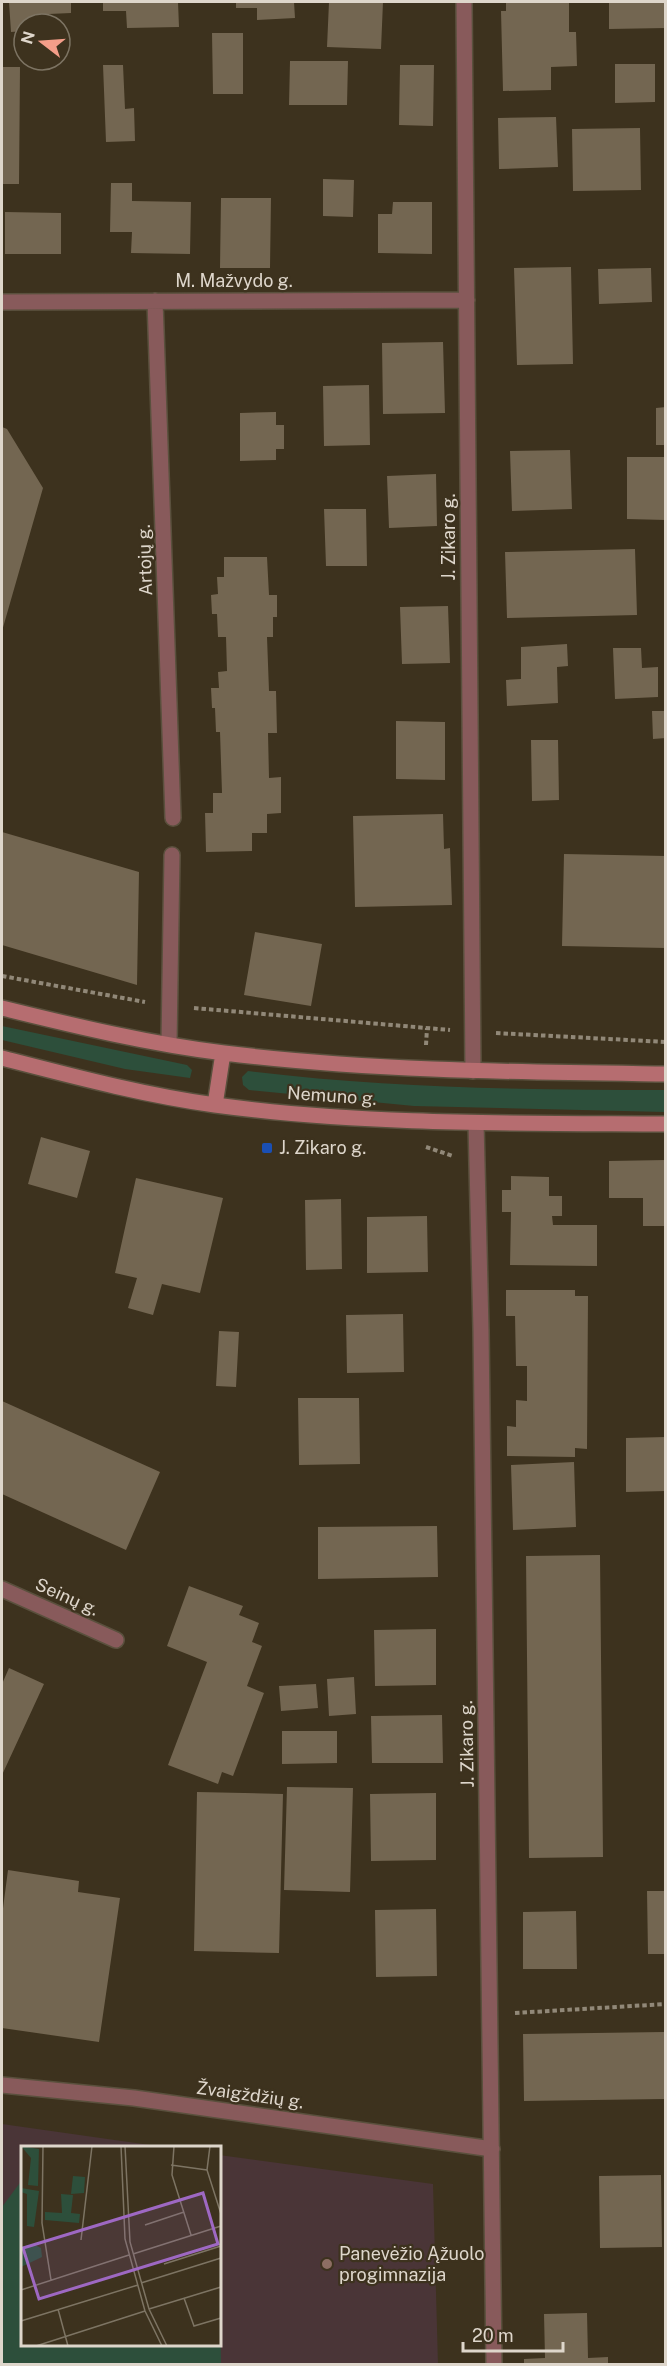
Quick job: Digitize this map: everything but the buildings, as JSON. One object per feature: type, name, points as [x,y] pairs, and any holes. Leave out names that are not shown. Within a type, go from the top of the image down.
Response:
[{"type":"main road","name":"Nemuno g.","points":[[2,1008],[169,1044],[222,1053],[323,1063],[473,1071],[666,1074]]},
{"type":"main road","points":[[215,1105],[222,1053]]},
{"type":"main road","name":"Nemuno g.","points":[[2,1058],[164,1097],[215,1105],[347,1117],[476,1123],[666,1124]]},
{"type":"street","name":"J. Zikaro g.","points":[[464,2],[473,1071]]},
{"type":"street","name":"M. Mažvydo g.","points":[[2,302],[467,300]]},
{"type":"street","name":"Artojų g.","points":[[155,301],[173,818]]},
{"type":"street","points":[[169,1044],[172,855]]},
{"type":"street","name":"J. Zikaro g.","points":[[476,1123],[481,1330],[494,2364]]},
{"type":"street","name":"Seinų g.","points":[[2,1589],[116,1640]]},
{"type":"street","name":"Žvaigždžių g.","points":[[2,2085],[134,2098],[492,2149]]},
{"type":"path","points":[[2,976],[170,1006],[427,1028]]},
{"type":"path","points":[[473,1032],[666,1042]]},
{"type":"path","points":[[490,2014],[666,2004]]},
{"type":"shaded area","name":"Panevėžio Ąžuolo progimnazija","points":[[2,2124],[157,2146],[21,2146],[21,2345],[220,2345],[220,2155],[433,2184],[438,2364],[2,2364]]},
{"type":"green space","points":[[2,1026],[187,1065],[192,1070],[190,1078],[125,1069],[2,1040]]},
{"type":"green space","points":[[248,1071],[352,1081],[457,1087],[665,1090],[665,1112],[414,1106],[249,1090],[243,1085],[242,1077]]},
{"type":"green space","points":[[21,2181],[21,2345],[220,2345],[220,2304],[221,2364],[2,2364],[2,2207]]},
{"type":"place","name":"J. Zikaro g.","points":[[267,1148]]},
{"type":"place","name":"Panevėžio Ąžuolo progimnazija","points":[[327,2264]]}]
